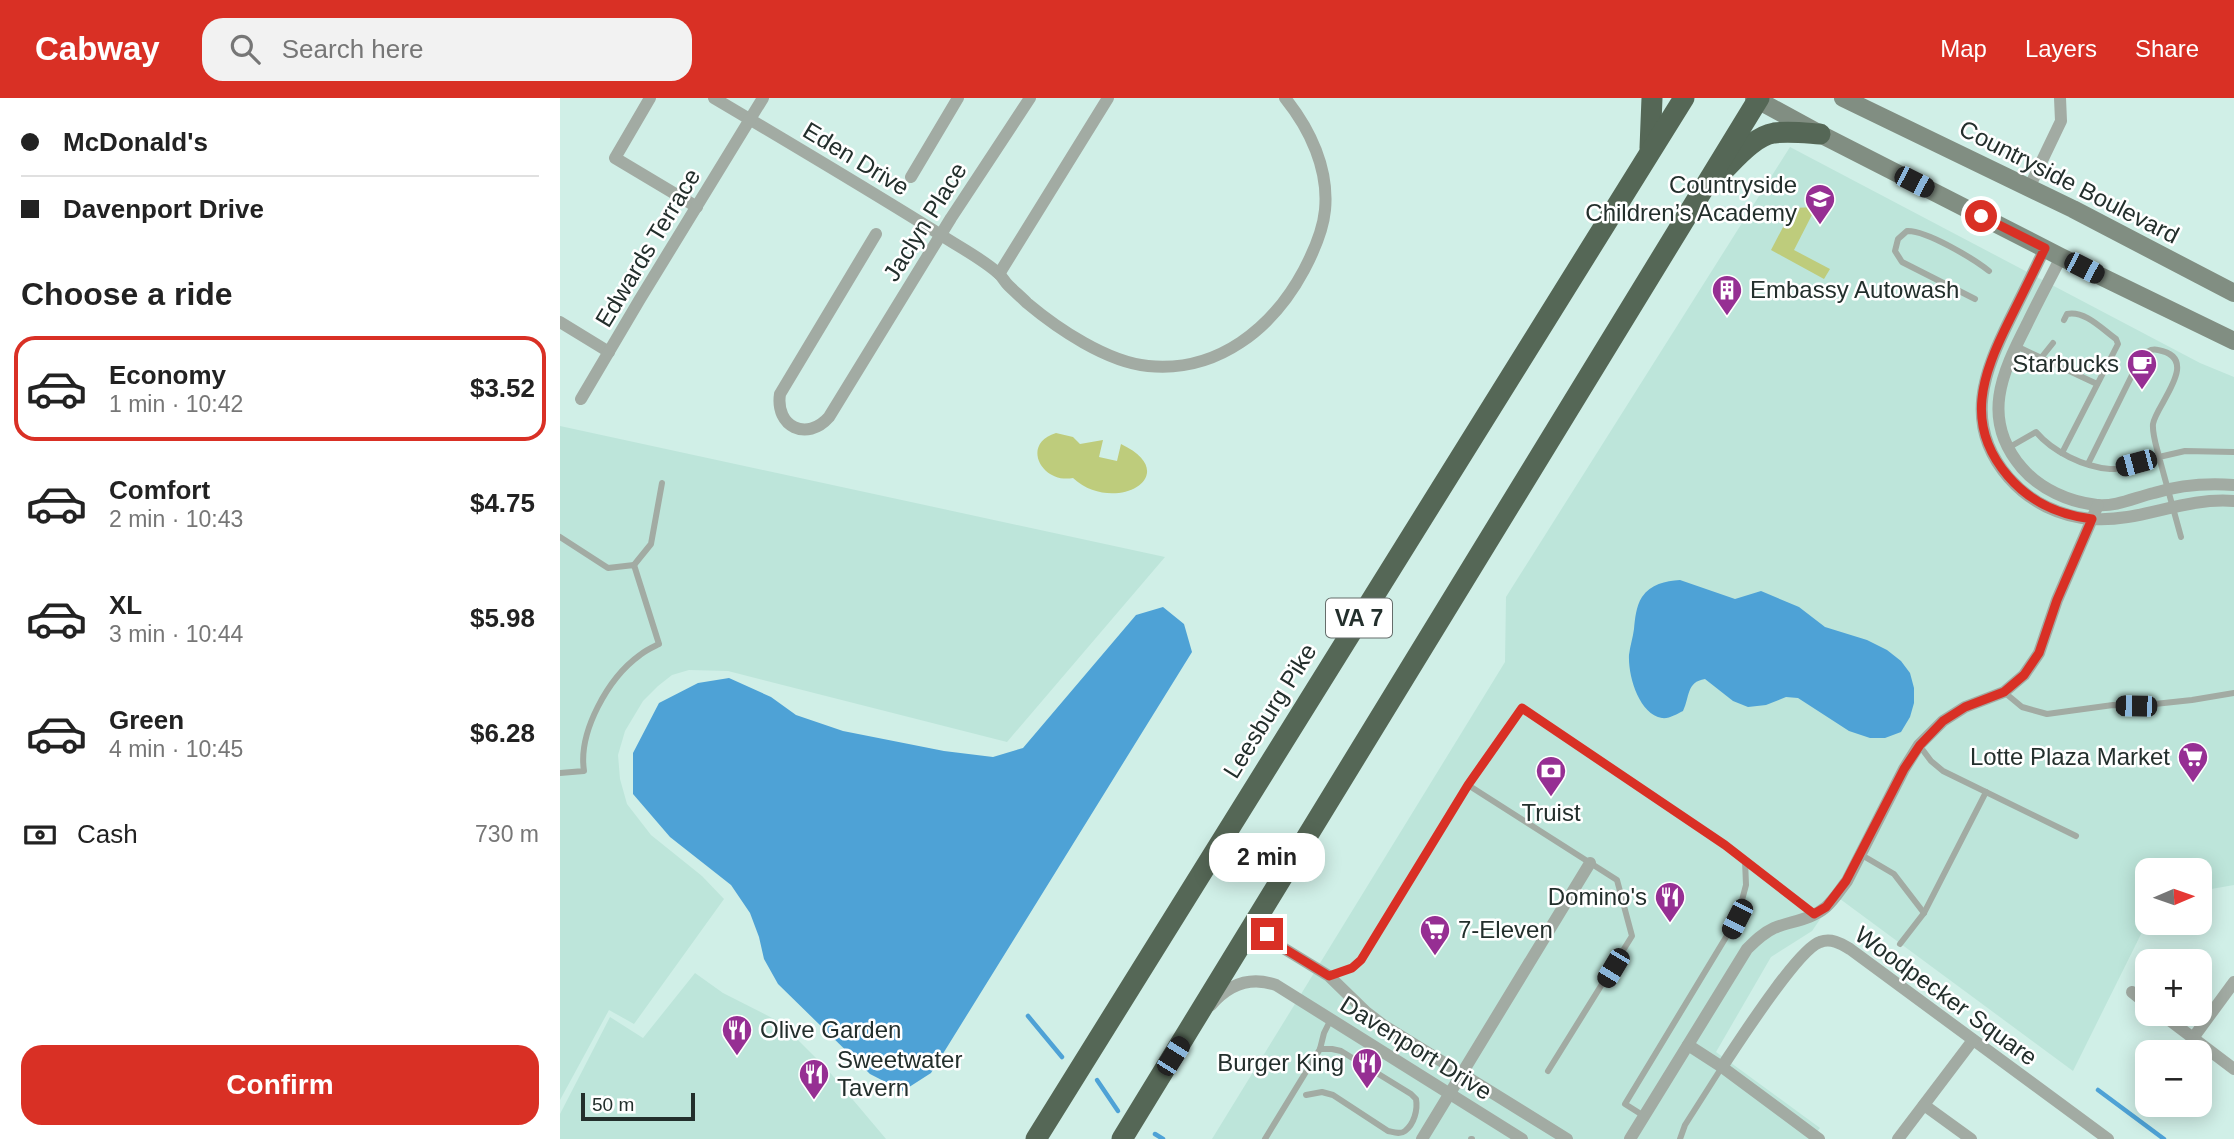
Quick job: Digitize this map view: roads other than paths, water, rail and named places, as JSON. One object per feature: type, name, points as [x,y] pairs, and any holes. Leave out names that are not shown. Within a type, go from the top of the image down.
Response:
[{"type":"highway","points":[[1650,152],[1652,98]]},
{"type":"highway","name":"Leesburg Pike","points":[[1036,1139],[1684,98]]},
{"type":"highway","name":"VA 7","points":[[1122,1139],[1756,99]]},
{"type":"highway","points":[[1704,188],[1766,135],[1820,134]]},
{"type":"street","points":[[650,98],[615,158],[697,207]]},
{"type":"street","name":"Eden Drive","points":[[714,98],[941,235],[999,274],[1007,285],[1037,311],[1097,351],[1128,363],[1151,366],[1191,363],[1219,354],[1248,338],[1282,306],[1315,248],[1325,211],[1323,180],[1316,150],[1300,118],[1286,98]]},
{"type":"street","name":"Edwards Terrace","points":[[580,399],[763,98]]},
{"type":"street","points":[[911,177],[958,98]]},
{"type":"street","name":"Jaclyn Place","points":[[876,234],[780,394],[780,413],[794,428],[814,429],[822,424],[1027,98]]},
{"type":"street","points":[[999,274],[1108,98]]},
{"type":"street","name":"Countryside Boulevard","points":[[1843,98],[2029,188],[2234,293]]},
{"type":"street","points":[[2029,188],[2060,121],[2060,98]]},
{"type":"street","points":[[1756,99],[2053,253],[2234,341]]},
{"type":"street","points":[[2053,253],[2004,372],[2000,389],[1999,417],[2008,448],[2031,478],[2067,498],[2098,505],[2198,484],[2234,485]]},
{"type":"street","points":[[2053,253],[2000,339],[1986,373],[1981,407],[1983,426],[1994,455],[2017,487],[2044,506],[2092,519],[2134,517],[2192,502],[2234,501]]},
{"type":"street","points":[[560,322],[609,352]]},
{"type":"street","points":[[1630,1139],[1747,949],[1771,929],[1826,907],[1836,895],[1904,769],[1920,745],[1943,721],[1965,707],[2004,692],[2024,675],[2039,653],[2057,600],[2098,505]]},
{"type":"street","points":[[1422,1139],[1590,863]]},
{"type":"street","name":"Davenport Drive","points":[[1266,903],[1264,923],[1267,934],[1275,943],[1329,976],[1383,1025],[1567,1139]]},
{"type":"street","name":"Woodpecker Square","points":[[1722,1067],[1782,980],[1809,947],[1829,940],[1850,949],[2108,1139]]},
{"type":"street","name":"Davenport Drive","points":[[1186,1035],[1216,1000],[1240,982],[1253,980],[1276,985],[1522,1139]]},
{"type":"street","points":[[2193,1038],[2234,982]]},
{"type":"street","points":[[2177,1026],[2234,1069]]},
{"type":"street","points":[[1898,1139],[1973,1040]]},
{"type":"street","points":[[1688,1045],[1722,1067],[1801,1134],[1819,1139]]},
{"type":"street","points":[[1924,1105],[1971,1139]]},
{"type":"lane","points":[[1975,299],[1902,262],[1895,251],[1898,239],[1907,231],[1919,232],[1976,260],[1989,271]]},
{"type":"lane","points":[[2062,453],[2118,344],[2116,339],[2081,314],[2067,314],[2064,320]]},
{"type":"lane","points":[[2041,358],[2053,343]]},
{"type":"lane","points":[[2016,346],[2097,384]]},
{"type":"lane","points":[[2088,464],[2145,353],[2160,350],[2168,354],[2173,358],[2176,375],[2153,424],[2159,457],[2181,537]]},
{"type":"lane","points":[[2008,448],[2036,432],[2046,443],[2062,453],[2112,470],[2185,452],[2234,452]]},
{"type":"lane","points":[[560,537],[608,568],[634,565],[651,544],[662,483]]},
{"type":"lane","points":[[560,773],[584,771],[585,742],[590,721],[622,672],[640,654],[659,644],[634,565]]},
{"type":"lane","points":[[2004,692],[2022,707],[2047,714],[2113,705],[2136,706],[2192,700],[2234,693]]},
{"type":"lane","points":[[1329,976],[1352,968],[1361,960],[1468,785],[1522,708],[1745,860],[1814,914]]},
{"type":"lane","points":[[1920,745],[1931,761],[1943,771],[2076,836]]},
{"type":"lane","points":[[1468,785],[1617,880],[1632,936],[1548,1071]]},
{"type":"lane","points":[[1900,944],[1924,913],[1986,792]]},
{"type":"lane","points":[[1860,854],[1894,874],[1924,913]]},
{"type":"lane","points":[[1644,1116],[1625,1104],[1737,919],[1746,885],[1745,860]]},
{"type":"lane","points":[[1265,1139],[1320,1049],[1331,1019]]},
{"type":"lane","points":[[1306,1095],[1322,1092],[1333,1094],[1388,1131],[1398,1133],[1405,1131],[1416,1114],[1416,1099],[1411,1094],[1341,1051],[1320,1049]]},
{"type":"lane","points":[[1679,1139],[1722,1067]]},
{"type":"water","points":[[1680,580],[1735,599],[1761,591],[1799,607],[1825,627],[1867,640],[1887,650],[1901,661],[1910,673],[1914,688],[1910,717],[1901,732],[1885,738],[1870,738],[1849,731],[1798,698],[1786,697],[1766,705],[1748,707],[1733,701],[1705,679],[1695,683],[1689,691],[1683,711],[1667,718],[1654,715],[1641,702],[1630,673],[1629,655],[1636,613],[1642,597],[1654,586]]},
{"type":"water","points":[[1163,607],[1184,624],[1192,652],[931,1073],[903,1091],[870,1074],[778,984],[764,959],[750,913],[731,885],[670,837],[633,794],[633,753],[659,703],[698,683],[729,678],[771,697],[796,715],[843,731],[944,751],[993,757],[1023,748],[1136,615]]},
{"type":"waterway","points":[[1028,1016],[1062,1057]]},
{"type":"waterway","points":[[1097,1080],[1118,1111]]},
{"type":"waterway","points":[[2098,1090],[2164,1139]]},
{"type":"waterway","points":[[1155,1134],[1163,1139]]},
{"type":"place","name":"Countryside Children’s Academy","points":[[1820,226]]},
{"type":"place","name":"Embassy Autowash","points":[[1727,317]]},
{"type":"place","name":"Starbucks","points":[[2142,391]]},
{"type":"place","name":"Lotte Plaza Market","points":[[2193,784]]},
{"type":"place","name":"Truist","points":[[1551,798]]},
{"type":"place","name":"Domino's","points":[[1670,924]]},
{"type":"place","name":"7-Eleven","points":[[1435,957]]},
{"type":"place","name":"Olive Garden","points":[[737,1057]]},
{"type":"place","name":"Burger King","points":[[1367,1090]]},
{"type":"place","name":"Sweetwater Tavern","points":[[814,1101]]}]
